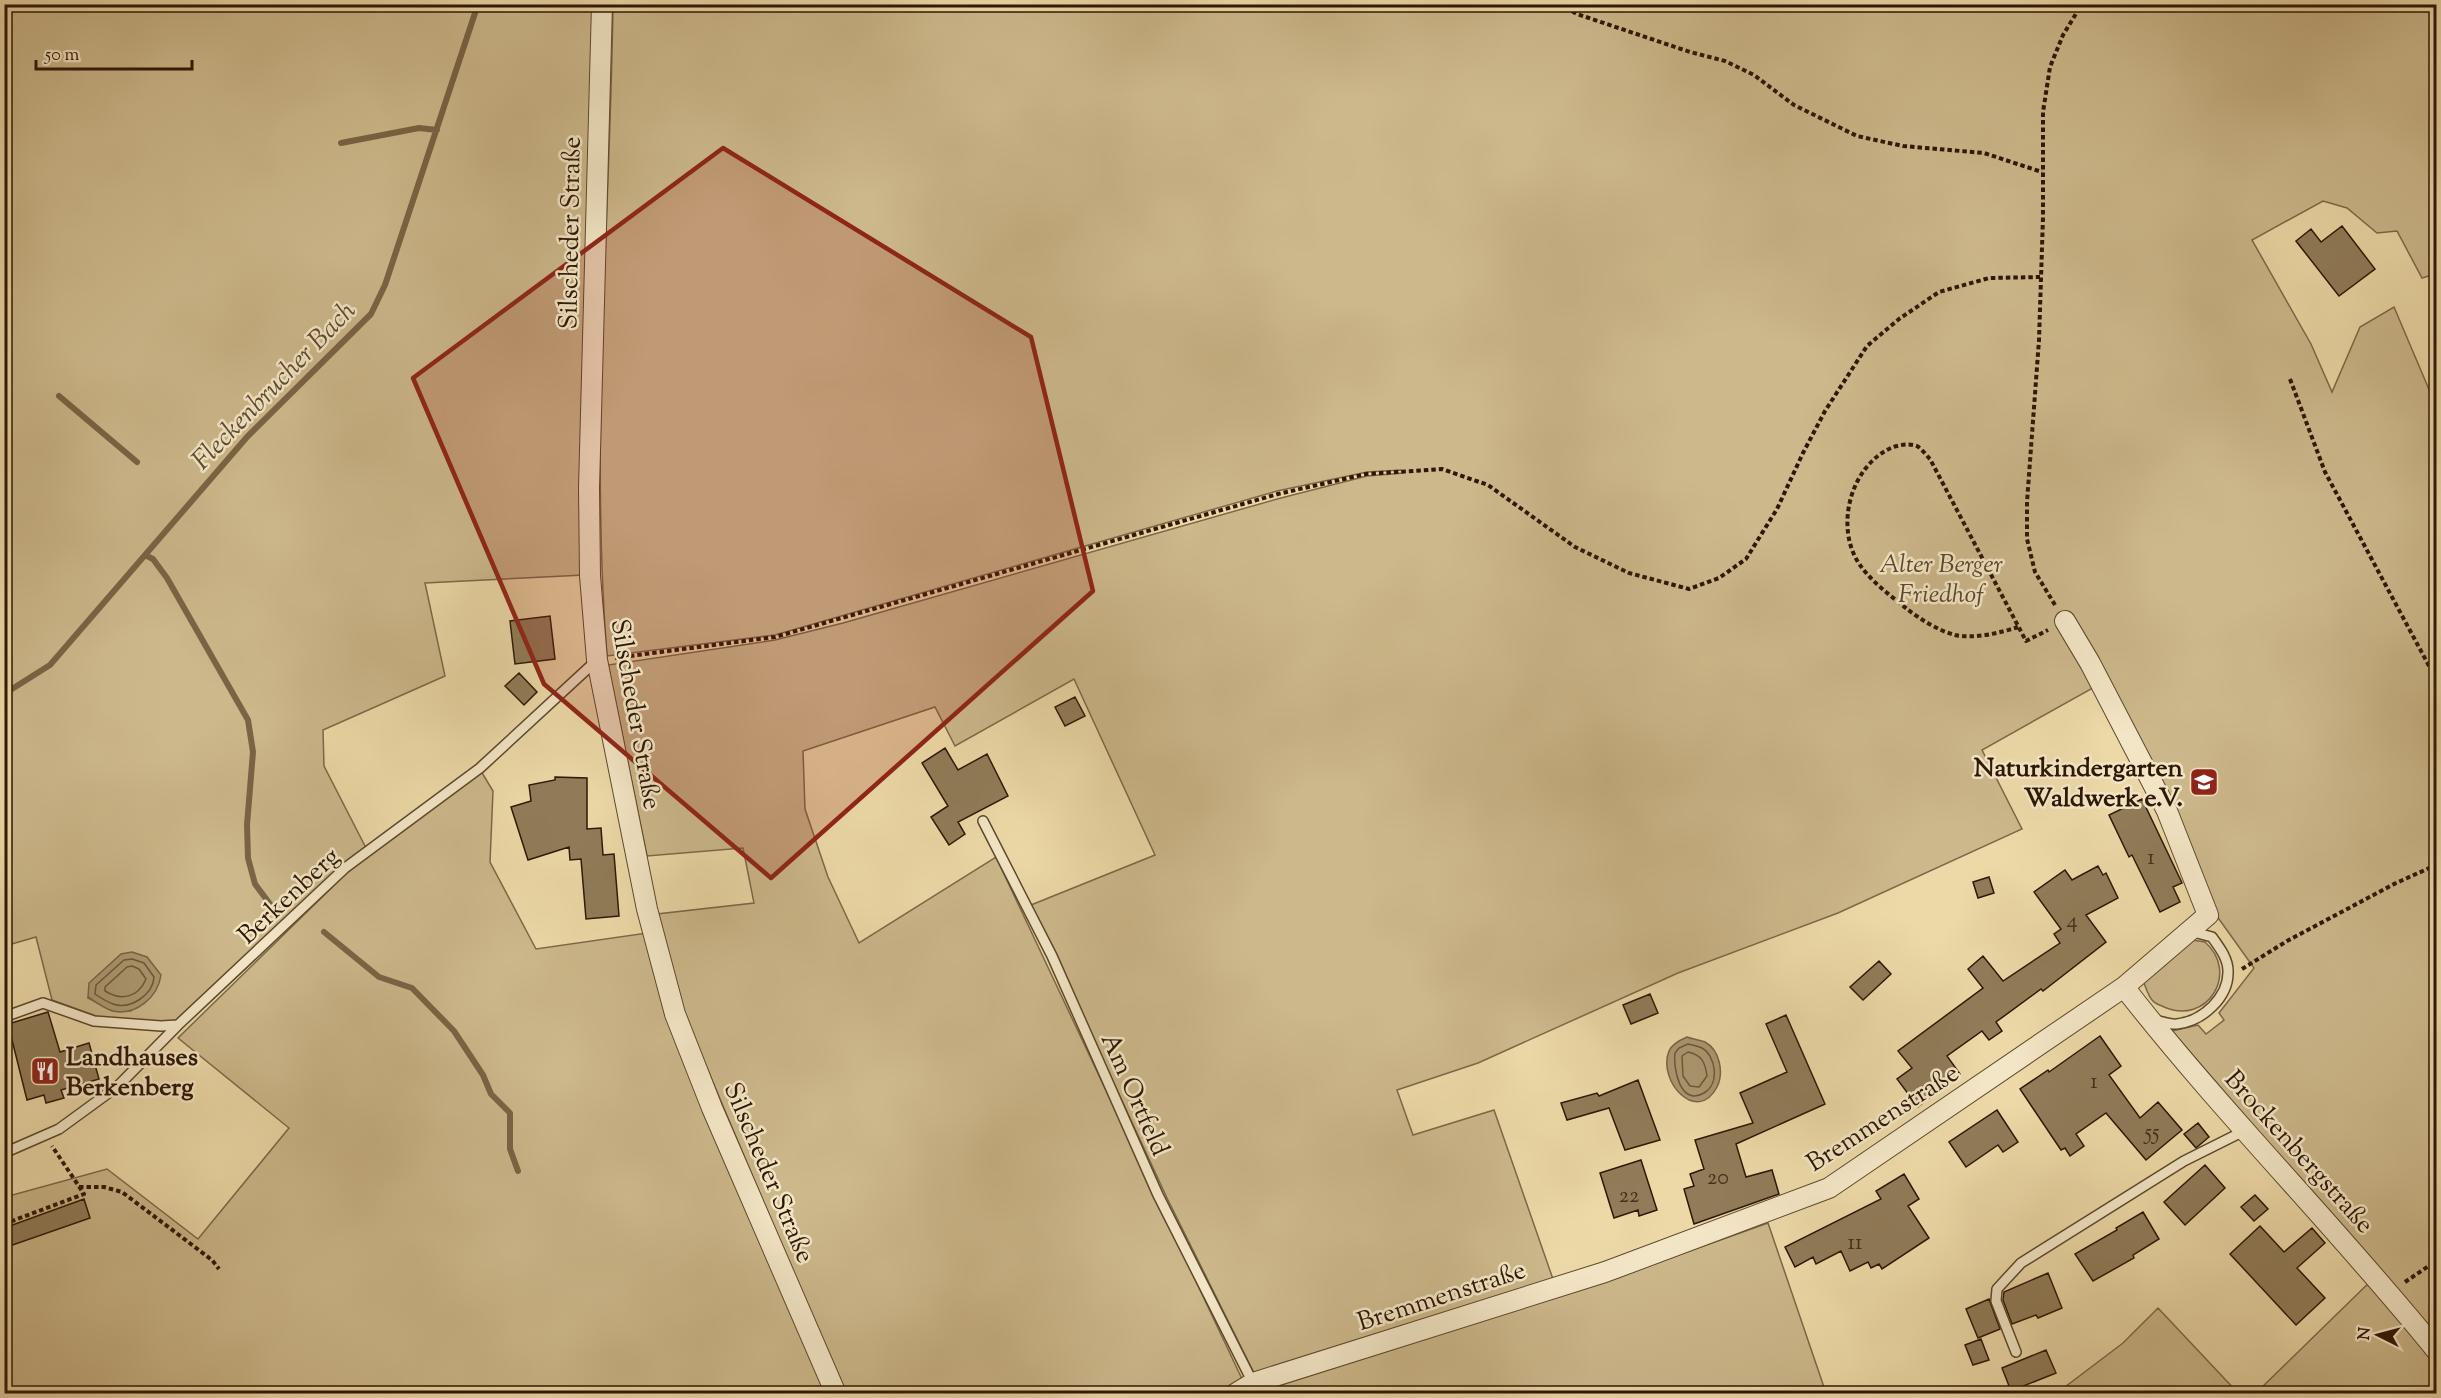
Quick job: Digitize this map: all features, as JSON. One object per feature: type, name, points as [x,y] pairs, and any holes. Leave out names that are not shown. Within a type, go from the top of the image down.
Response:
[{"type":"street","name":"Silscheder Straße","points":[[602,4],[589,488],[590,576],[597,660],[645,898],[675,1014],[717,1119],[836,1394]]},
{"type":"street","name":"Bremmenstraße","points":[[1235,1394],[1253,1383],[1605,1272],[1829,1188],[2124,987],[2208,915],[2168,811],[2090,663],[2065,621]]},
{"type":"street","name":"Brockenbergstraße","points":[[2124,987],[2149,1019],[2390,1294],[2436,1350]]},
{"type":"lane","name":"Berkenberg","points":[[4,1152],[59,1129],[118,1086],[178,1025],[345,868],[480,768],[597,660]]},
{"type":"lane","name":"Am Ortfeld","points":[[983,821],[1052,956],[1158,1195],[1253,1383]]},
{"type":"lane","points":[[2149,1019],[2177,1024],[2206,1013],[2224,992],[2229,970],[2224,953],[2212,937],[2190,931]]},
{"type":"lane","points":[[4,1017],[43,1003],[94,1021],[161,1026],[178,1025]]},
{"type":"lane","points":[[2016,1352],[1996,1301],[1997,1289],[2021,1263],[2082,1227],[2184,1161],[2246,1130]]},
{"type":"path","points":[[1558,4],[1577,14],[1690,52],[1725,61],[1754,75],[1794,105],[1857,136],[1903,146],[1984,153],[2042,172]]},
{"type":"path","points":[[2018,627],[2002,632],[1955,635],[1920,619],[1880,588],[1857,561],[1848,535],[1848,505],[1858,477],[1881,453],[1899,445],[1917,446],[1930,459],[2026,641],[2065,621],[2035,572],[2027,539],[2027,502],[2038,351],[2043,217],[2043,112],[2050,67],[2062,35],[2082,4]]},
{"type":"path","points":[[597,660],[643,656],[775,637],[1267,497],[1366,474],[1442,469],[1488,485],[1575,547],[1629,573],[1689,589],[1719,578],[1746,559],[1777,509],[1825,411],[1867,346],[1899,319],[1939,292],[1989,278],[2040,277]]},
{"type":"path","points":[[2290,379],[2325,472],[2436,679]]},
{"type":"path","points":[[2229,970],[2244,969],[2316,925],[2396,883],[2436,866]]},
{"type":"path","points":[[4,1224],[84,1194],[45,1135]]},
{"type":"path","points":[[79,1187],[104,1187],[122,1192],[212,1260],[219,1269]]},
{"type":"path","points":[[2390,1294],[2436,1261]]},
{"type":"highlighted area","points":[[723,148],[1031,337],[1093,591],[771,878],[544,684],[413,378]]},
{"type":"green space","points":[[4,5],[596,5],[584,575],[425,583],[445,676],[323,730],[324,766],[366,848],[354,855],[178,1025],[101,1018],[52,1000],[36,937],[5,946]],"holes":[[[154,967],[160,975],[131,1011],[113,1011],[88,998]]]},
{"type":"green space","name":"Alter Berger Friedhof","points":[[613,5],[2436,5],[2436,274],[2422,278],[2397,231],[2377,233],[2347,208],[2323,201],[2252,240],[2311,344],[2332,392],[2360,327],[2394,307],[2436,406],[2436,1393],[2256,1393],[2380,1272],[2172,1031],[2198,1025],[2206,1034],[2224,1020],[2219,1013],[2254,968],[2214,912],[2098,685],[1982,750],[2022,829],[1838,913],[1678,973],[1478,1063],[1397,1090],[1413,1135],[1494,1110],[1554,1282],[1254,1373],[1168,1200],[1031,905],[1155,855],[1074,679],[955,746],[935,707],[803,751],[805,809],[828,877],[859,943],[996,857],[1242,1379],[1221,1394],[844,1393],[686,1018],[657,914],[754,903],[743,848],[647,856],[608,665],[775,640],[843,623],[1277,499],[1367,476],[1403,473],[1401,470],[1367,472],[1277,491],[775,635],[607,656],[600,494],[602,331]]},
{"type":"green space","points":[[481,771],[493,791],[490,862],[536,949],[647,933],[709,1120],[825,1393],[5,1394],[5,1197],[107,1169],[198,1239],[289,1128],[178,1038],[361,859]]},
{"type":"green space","points":[[2192,940],[2205,942],[2215,954],[2219,968],[2219,981],[2214,993],[2205,1003],[2193,1009],[2180,1011],[2164,1007],[2153,1001],[2144,983]]},
{"type":"green space","points":[[1768,1223],[1826,1393],[1252,1394],[1614,1278]]},
{"type":"green space","points":[[2158,1308],[2238,1393],[2057,1393],[2123,1343]]},
{"type":"water","points":[[132,952],[147,957],[161,975],[151,997],[138,1008],[122,1012],[107,1009],[88,997],[89,983],[121,954]]},
{"type":"water","points":[[1687,1037],[1705,1042],[1714,1050],[1719,1062],[1720,1075],[1717,1087],[1709,1098],[1699,1102],[1690,1100],[1681,1094],[1669,1075],[1667,1063],[1669,1051],[1674,1044]]},
{"type":"building","points":[[2342,226],[2375,269],[2339,296],[2296,241],[2311,229],[2321,242]]},
{"type":"building","points":[[550,616],[555,659],[515,664],[510,621]]},
{"type":"building","points":[[519,673],[537,692],[524,705],[505,686]]},
{"type":"building","points":[[1075,697],[1085,716],[1065,726],[1055,707]]},
{"type":"building","points":[[945,748],[958,770],[987,754],[1008,796],[958,822],[965,834],[949,845],[931,817],[948,806],[922,763]]},
{"type":"building","points":[[555,777],[587,778],[587,829],[601,828],[603,855],[614,854],[619,916],[586,919],[581,859],[570,860],[569,847],[528,860],[511,807],[531,801],[529,785],[555,780]]},
{"type":"building","points":[[2142,799],[2182,883],[2173,887],[2180,902],[2160,912],[2132,855],[2129,857],[2109,815]]},
{"type":"building","points":[[2098,866],[2103,875],[2106,873],[2118,898],[2086,915],[2106,942],[2043,991],[2041,989],[1996,1022],[2002,1031],[1989,1040],[1982,1031],[1947,1056],[1960,1074],[1918,1107],[1897,1079],[1912,1068],[1898,1051],[1983,988],[1968,969],[1983,956],[2003,981],[2060,943],[2054,934],[2061,929],[2034,892],[2065,870],[2072,880]]},
{"type":"building","points":[[1989,877],[1994,893],[1978,898],[1973,882]]},
{"type":"building","points":[[1879,961],[1891,974],[1863,1000],[1850,987]]},
{"type":"building","points":[[1650,994],[1658,1013],[1631,1024],[1623,1005]]},
{"type":"building","points":[[48,1012],[60,1052],[89,1043],[99,1079],[61,1090],[64,1098],[46,1103],[44,1095],[27,1100],[8,1024]]},
{"type":"building","points":[[1786,1015],[1825,1104],[1736,1144],[1746,1177],[1772,1170],[1779,1194],[1694,1224],[1684,1189],[1694,1186],[1690,1174],[1704,1169],[1695,1140],[1753,1123],[1740,1093],[1787,1072],[1766,1024]]},
{"type":"building","points":[[2100,1036],[2121,1066],[2109,1075],[2140,1118],[2158,1102],[2182,1130],[2146,1160],[2106,1113],[2076,1134],[2084,1146],[2070,1156],[2065,1148],[2061,1150],[2020,1089],[2048,1070],[2049,1072]]},
{"type":"building","points":[[1638,1080],[1660,1140],[1625,1150],[1609,1108],[1567,1120],[1561,1103],[1597,1093],[1599,1096]]},
{"type":"building","points":[[1997,1110],[2018,1142],[2003,1152],[1998,1145],[1966,1167],[1949,1142]]},
{"type":"building","points":[[2198,1123],[2209,1137],[2196,1148],[2184,1134]]},
{"type":"building","points":[[1641,1160],[1657,1210],[1639,1216],[1638,1210],[1614,1218],[1600,1173]]},
{"type":"building","points":[[2205,1165],[2225,1188],[2185,1225],[2164,1202]]},
{"type":"building","points":[[1904,1174],[1919,1199],[1908,1206],[1929,1238],[1882,1269],[1879,1264],[1871,1268],[1868,1262],[1850,1271],[1841,1251],[1816,1264],[1813,1257],[1795,1267],[1785,1247],[1881,1199],[1876,1191]]},
{"type":"building","points":[[2255,1195],[2268,1209],[2254,1221],[2241,1207]]},
{"type":"building","points":[[84,1199],[90,1218],[4,1248],[4,1228]]},
{"type":"building","points":[[2143,1212],[2159,1239],[2133,1255],[2134,1258],[2093,1281],[2075,1254]]},
{"type":"building","points":[[2260,1226],[2284,1252],[2312,1228],[2325,1243],[2297,1268],[2325,1298],[2296,1325],[2230,1254]]},
{"type":"building","points":[[2048,1273],[2062,1308],[2038,1318],[2036,1315],[2012,1324],[2003,1300],[2004,1292]]},
{"type":"building","points":[[1989,1299],[2000,1329],[1978,1338],[1966,1309]]},
{"type":"building","points":[[1981,1339],[1989,1360],[1973,1365],[1965,1345]]},
{"type":"building","points":[[2046,1350],[2056,1373],[2011,1391],[2002,1368]]},
{"type":"waterway","name":"Fleckenbrucher Bach","points":[[4,694],[50,665],[247,437],[371,314],[385,285],[478,4]]},
{"type":"waterway","points":[[341,143],[419,128],[437,130]]},
{"type":"waterway","points":[[59,396],[137,462]]},
{"type":"waterway","points":[[145,555],[153,559],[167,578],[248,720],[253,752],[247,825],[248,858],[255,884],[270,904]]},
{"type":"waterway","points":[[324,932],[379,977],[412,988],[454,1031],[483,1075],[491,1094],[510,1113],[510,1149],[518,1171]]},
{"type":"place","name":"Naturkindergarten Waldwerk e.V.","points":[[2204,782]]},
{"type":"place","name":"Landhauses Berkenberg","points":[[45,1071]]}]
